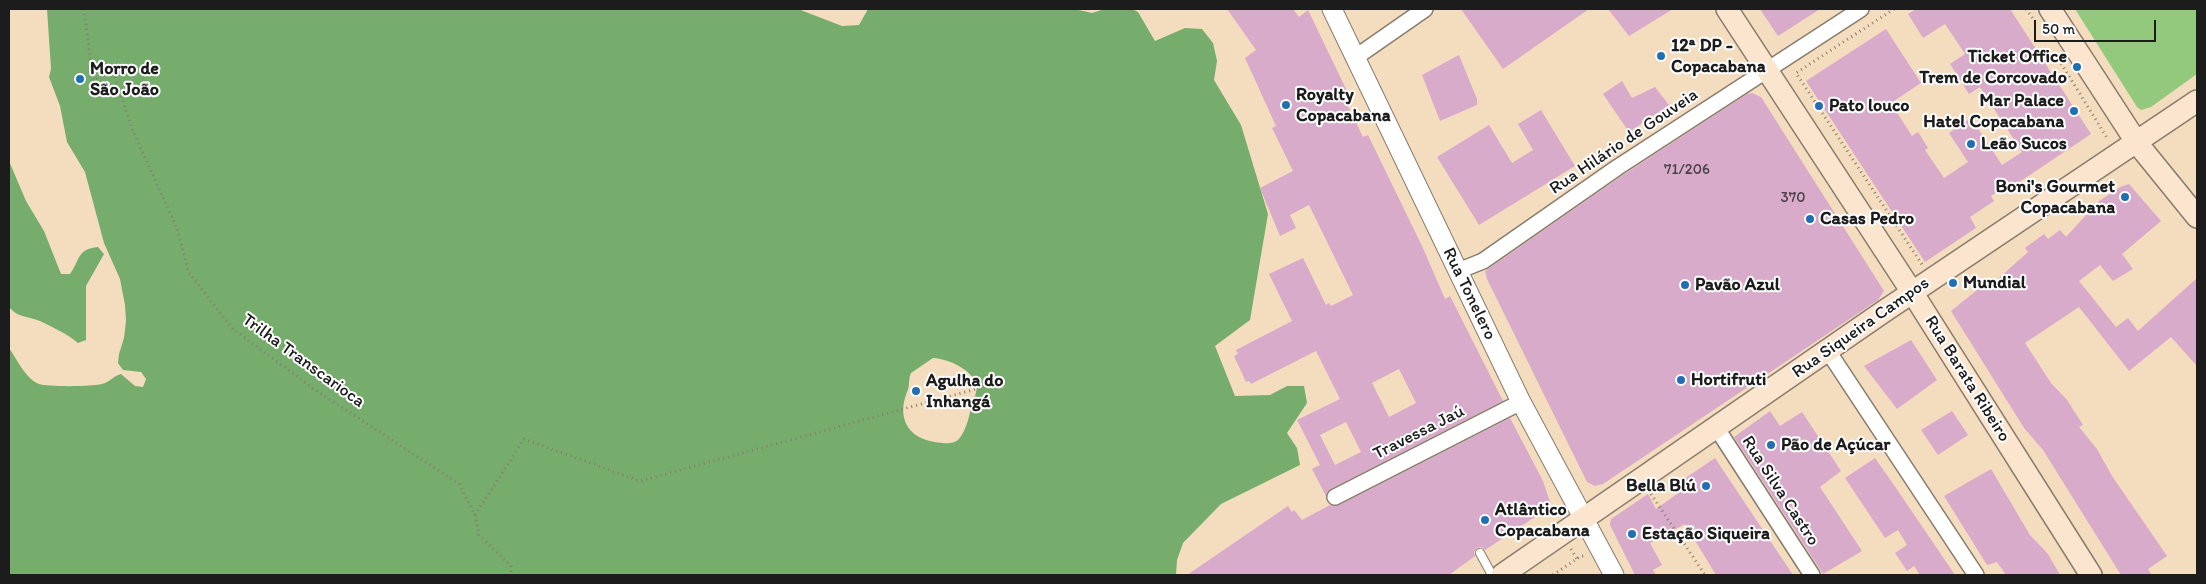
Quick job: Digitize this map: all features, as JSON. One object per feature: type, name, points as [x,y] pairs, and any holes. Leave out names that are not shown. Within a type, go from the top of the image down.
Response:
[{"type":"main road","name":"Rua Barata Ribeiro","points":[[1727,9],[1912,292],[2090,575]]},
{"type":"main road","points":[[2043,16],[2136,143],[2197,217]]},
{"type":"main road","name":"Rua Siqueira Campos","points":[[1502,575],[1912,292],[2197,102]]},
{"type":"street","name":"Rua Tonelero","points":[[1332,9],[1521,402],[1614,575]]},
{"type":"street","points":[[1356,57],[1425,9]]},
{"type":"street","name":"Rua Hilário de Gouveia","points":[[1458,271],[1483,261],[1618,167],[1861,9]]},
{"type":"street","points":[[1828,351],[1976,575]]},
{"type":"street","name":"Travessa Jaú","points":[[1335,497],[1521,402]]},
{"type":"street","name":"Rua Silva Castro","points":[[1716,427],[1812,575]]},
{"type":"lane","points":[[1480,553],[1492,575]]},
{"type":"path","name":"Trilha Transcarioca","points":[[84,9],[93,80],[113,71],[132,130],[177,228],[189,273],[233,329],[314,389],[459,484],[475,515],[479,535],[511,566],[511,575]]},
{"type":"path","points":[[1894,9],[1796,73],[1924,268],[1932,262]]},
{"type":"path","points":[[2026,9],[2043,16]]},
{"type":"path","points":[[2054,53],[2108,138],[2100,143]]},
{"type":"path","points":[[475,515],[524,439],[640,481],[991,385]]},
{"type":"path","points":[[1641,479],[1705,575]]},
{"type":"path","points":[[1553,575],[1581,556],[1589,561],[1604,555]]},
{"type":"green space","points":[[47,9],[798,9],[842,26],[859,25],[868,9],[1074,9],[1092,13],[1105,9],[1132,9],[1138,12],[1155,41],[1185,28],[1202,29],[1213,43],[1217,61],[1214,80],[1241,125],[1268,214],[1250,320],[1215,346],[1235,396],[1270,395],[1287,386],[1304,386],[1307,403],[1287,433],[1297,448],[1300,465],[1221,504],[1183,543],[1177,560],[1176,575],[9,575],[9,348],[25,373],[39,384],[61,386],[92,385],[105,383],[121,374],[135,386],[143,387],[146,379],[141,372],[123,370],[118,363],[126,321],[120,279],[104,243],[85,172],[67,142],[60,106],[49,77],[51,69]],"holes":[[[933,358],[965,370],[977,385],[968,421],[956,442],[944,443],[925,440],[911,431],[904,418],[904,401],[911,373]]]},
{"type":"green space","points":[[2075,9],[2197,9],[2197,74],[2151,107],[2141,110],[2137,107]]},
{"type":"green space","points":[[9,161],[26,201],[44,231],[61,274],[70,274],[80,256],[86,250],[98,247],[104,254],[86,286],[86,340],[78,343],[55,328],[20,315],[9,307]]},
{"type":"building","points":[[1227,9],[1293,9],[1299,17],[1308,10],[1347,91],[1342,94],[1363,137],[1368,135],[1422,246],[1445,299],[1450,296],[1503,401],[1331,489],[1326,496],[1312,469],[1320,465],[1297,420],[1340,399],[1316,351],[1251,384],[1249,381],[1246,382],[1234,356],[1238,354],[1236,350],[1292,321],[1269,274],[1303,258],[1326,305],[1329,303],[1331,306],[1353,295],[1309,205],[1290,215],[1296,228],[1280,236],[1260,188],[1293,171],[1272,128],[1276,126],[1245,58],[1256,50]],"holes":[[[1399,369],[1416,403],[1389,417],[1372,383]],[[1346,422],[1361,452],[1335,465],[1320,435]]]},
{"type":"building","points":[[1461,9],[1589,9],[1503,69]]},
{"type":"building","points":[[1608,9],[1673,9],[1629,36]]},
{"type":"building","points":[[1760,9],[1820,9],[1778,36]]},
{"type":"building","points":[[1916,9],[2010,9],[2091,134],[2015,185],[2013,182],[1991,196],[1994,201],[1970,217],[1976,228],[1925,262],[1806,81],[1886,29],[1921,83],[1891,103],[1912,136],[1918,132],[1928,148],[1925,150],[1944,178],[1968,162],[1949,133],[1971,118],[2002,165],[2022,152],[1980,87],[1969,94],[1950,64],[1965,54],[1945,24],[1923,38],[1908,14]]},
{"type":"building","points":[[1459,55],[1477,99],[1477,105],[1440,121],[1422,75]]},
{"type":"building","points":[[1622,81],[1632,98],[1655,87],[1669,105],[1629,132],[1603,94]]},
{"type":"building","name":"Pavão Azul","points":[[1752,93],[1761,97],[1884,291],[1878,300],[1603,484],[1595,486],[1587,482],[1487,279],[1485,271],[1623,175],[1747,94]]},
{"type":"building","points":[[1541,110],[1575,166],[1479,225],[1437,157],[1489,125],[1512,163],[1533,150],[1518,124]]},
{"type":"building","points":[[2129,184],[2161,221],[2122,254],[2133,269],[2113,281],[2100,265],[2079,281],[2116,327],[2128,318],[2138,331],[2197,278],[2197,366],[2171,337],[2129,371],[2079,307],[2025,343],[2051,383],[2067,400],[2083,425],[2079,427],[2097,449],[2112,476],[2167,556],[2148,569],[2152,575],[2121,575],[2043,450],[2024,428],[1951,311],[1987,282],[1991,285],[2028,252],[2025,248],[2044,234],[2048,239],[2060,230],[2066,237],[2099,201],[2120,187]]},
{"type":"building","points":[[1911,340],[1937,380],[1897,409],[1864,366]]},
{"type":"building","points":[[1770,411],[1780,426],[1802,412],[1841,471],[1820,487],[1862,551],[1823,574],[1734,437]]},
{"type":"building","points":[[1952,411],[1968,435],[1938,455],[1921,430]]},
{"type":"building","points":[[1510,418],[1543,481],[1550,507],[1485,550],[1481,547],[1477,548],[1474,552],[1475,556],[1449,575],[1187,575],[1288,506],[1302,520],[1330,505],[1339,505]]},
{"type":"building","points":[[1715,458],[1793,575],[1716,575],[1685,524],[1650,543],[1662,565],[1653,570],[1656,575],[1635,575],[1610,525],[1611,519],[1648,494],[1656,509],[1688,486],[1684,479]]},
{"type":"building","points":[[1875,458],[1955,575],[1920,575],[1914,566],[1907,571],[1895,553],[1907,545],[1898,530],[1885,538],[1845,478]]},
{"type":"building","points":[[1991,469],[2030,535],[2048,554],[2060,575],[2006,575],[1997,562],[1987,565],[1944,496]]},
{"type":"place","name":"12ª DP - Copacabana","points":[[1661,56]]},
{"type":"place","name":"Ticket Office Trem de Corcovado","points":[[2077,67]]},
{"type":"place","name":"Morro de São João","points":[[80,79]]},
{"type":"place","name":"Royalty Copacabana","points":[[1286,105]]},
{"type":"place","name":"Pato louco","points":[[1819,106]]},
{"type":"place","name":"Mar Palace Hatel Copacabana","points":[[2074,111]]},
{"type":"place","name":"Leão Sucos","points":[[1971,144]]},
{"type":"place","name":"Boni's Gourmet Copacabana","points":[[2125,197]]},
{"type":"place","name":"Casas Pedro","points":[[1810,219]]},
{"type":"place","name":"Mundial","points":[[1953,283]]},
{"type":"place","name":"Pavão Azul","points":[[1685,285]]},
{"type":"place","name":"Hortifruti","points":[[1681,380]]},
{"type":"place","name":"Agulha do Inhangá","points":[[916,391]]},
{"type":"place","name":"Pão de Açúcar","points":[[1771,445]]},
{"type":"place","name":"Bella Blú","points":[[1706,486]]},
{"type":"place","name":"Atlântico Copacabana","points":[[1485,520]]},
{"type":"place","name":"Estação Siqueira","points":[[1632,534]]}]
